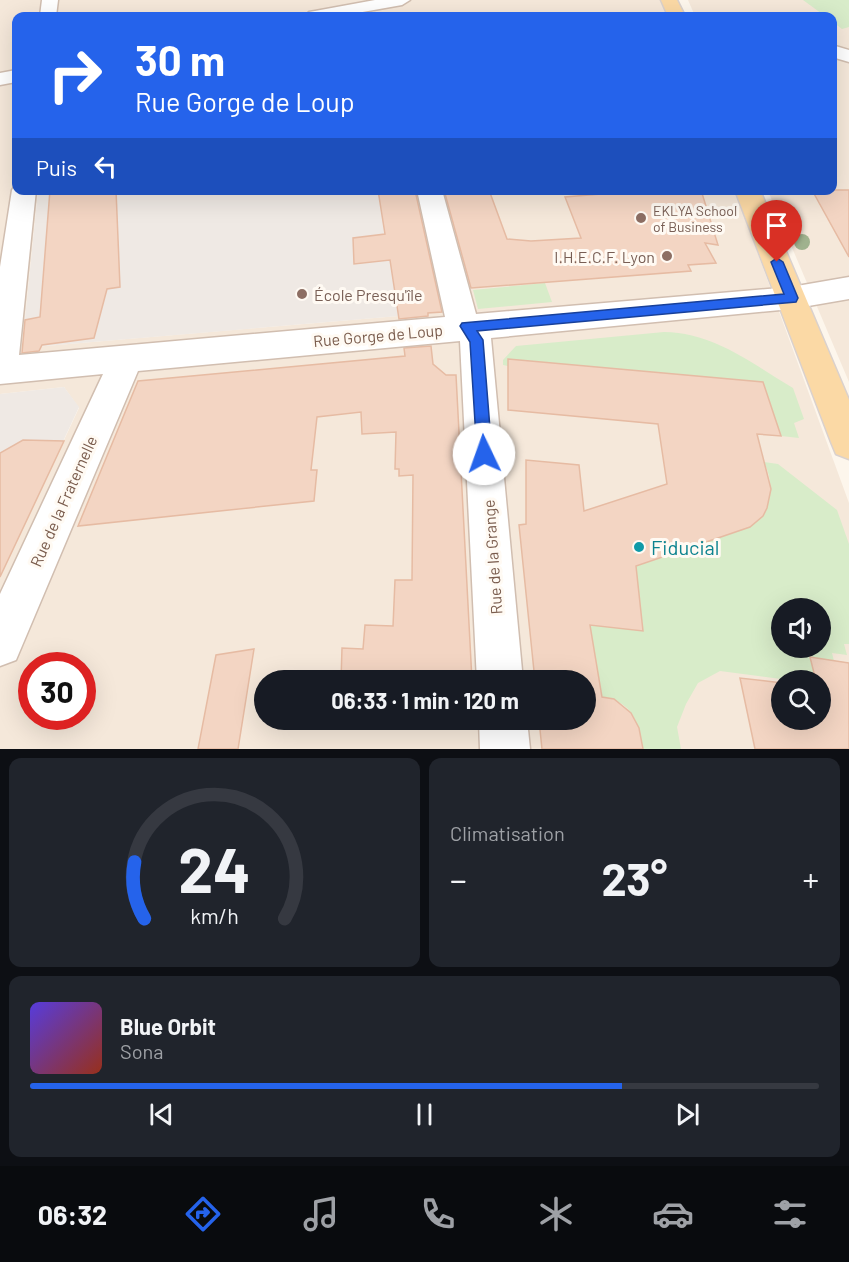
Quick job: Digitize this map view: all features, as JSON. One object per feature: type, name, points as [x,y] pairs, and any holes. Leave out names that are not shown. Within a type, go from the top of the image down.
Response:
[{"type":"main road","points":[[749,195],[849,442]]},
{"type":"street","points":[[344,12],[380,7],[402,0]]},
{"type":"street","points":[[837,44],[849,56]]},
{"type":"street","points":[[0,370],[23,195]]},
{"type":"street","name":"Rue de la Grange","points":[[430,195],[458,310],[466,326],[477,340],[499,670]]},
{"type":"street","name":"Rue Gorge de Loup","points":[[0,370],[791,298],[849,288]]},
{"type":"street","name":"Rue de la Fraternelle","points":[[0,644],[126,358]]},
{"type":"street","points":[[504,730],[505,749]]},
{"type":"shaded area","points":[[0,0],[665,0],[670,12],[12,12],[12,195],[38,195],[22,348],[445,312],[418,195],[736,195],[849,503],[849,749],[0,749],[0,577],[79,408],[64,387],[0,394]]},
{"type":"shaded area","points":[[688,0],[849,0],[849,382],[770,195],[837,195],[837,12],[693,12]]},
{"type":"shaded area","points":[[38,195],[418,195],[446,312],[22,348]]},
{"type":"shaded area","points":[[64,387],[79,407],[0,577],[0,394]]},
{"type":"green space","points":[[803,0],[849,0],[849,27],[842,29],[837,25],[837,12],[820,12]]},
{"type":"green space","points":[[545,283],[552,302],[478,309],[473,290]]},
{"type":"green space","points":[[664,332],[700,338],[716,344],[732,351],[793,388],[804,419],[794,423],[799,438],[781,436],[763,382],[509,359],[508,366],[503,365],[503,360],[516,346]]},
{"type":"green space","points":[[764,462],[778,464],[837,510],[849,544],[849,644],[844,644],[847,655],[832,653],[834,661],[826,670],[771,670],[771,678],[720,671],[698,683],[686,704],[677,727],[681,749],[643,749],[639,730],[632,714],[621,703],[602,697],[590,625],[643,630],[636,566],[749,527],[767,506],[770,480]]},
{"type":"building","points":[[837,190],[849,190],[849,257],[815,195],[837,195]]},
{"type":"building","points":[[50,195],[116,195],[120,287],[107,289],[94,338],[42,345],[39,351],[22,353],[25,320],[40,317]]},
{"type":"building","points":[[379,195],[416,195],[442,312],[399,319],[390,260],[354,264],[353,238],[385,234]]},
{"type":"building","name":"EKLYA School of Business","points":[[445,195],[491,195],[507,239],[531,241],[581,238],[565,197],[703,195],[718,245],[705,243],[716,263],[688,265],[691,271],[471,288]]},
{"type":"building","points":[[431,346],[433,364],[446,375],[456,375],[471,670],[341,670],[342,648],[363,649],[365,625],[393,626],[395,580],[412,580],[413,475],[399,476],[399,469],[395,469],[396,432],[362,434],[361,412],[317,417],[311,470],[317,470],[314,501],[78,526],[138,381],[405,356],[404,348]]},
{"type":"building","points":[[508,359],[763,382],[781,436],[757,434],[771,489],[763,516],[750,527],[636,566],[643,631],[590,625],[602,697],[614,699],[631,713],[639,728],[643,749],[542,749],[540,730],[596,730],[596,670],[534,670],[519,525],[526,524],[526,460],[579,465],[584,511],[667,484],[658,424],[508,410]]},
{"type":"building","points":[[23,440],[64,441],[0,577],[0,453]]},
{"type":"building","points":[[254,649],[238,749],[198,749],[216,655]]},
{"type":"building","points":[[810,658],[849,663],[849,749],[755,749],[740,678],[771,682],[771,730],[831,730],[831,670],[813,670]]},
{"type":"place","name":"EKLYA School of Business","points":[[641,218]]},
{"type":"place","name":"I.H.E.C.F. Lyon","points":[[667,256]]},
{"type":"place","name":"École Presqu'île","points":[[302,294]]},
{"type":"place","name":"Fiducial","points":[[639,547]]},
{"type":"route","points":[[484,454],[477,340],[466,326],[791,298],[777,262]]}]
